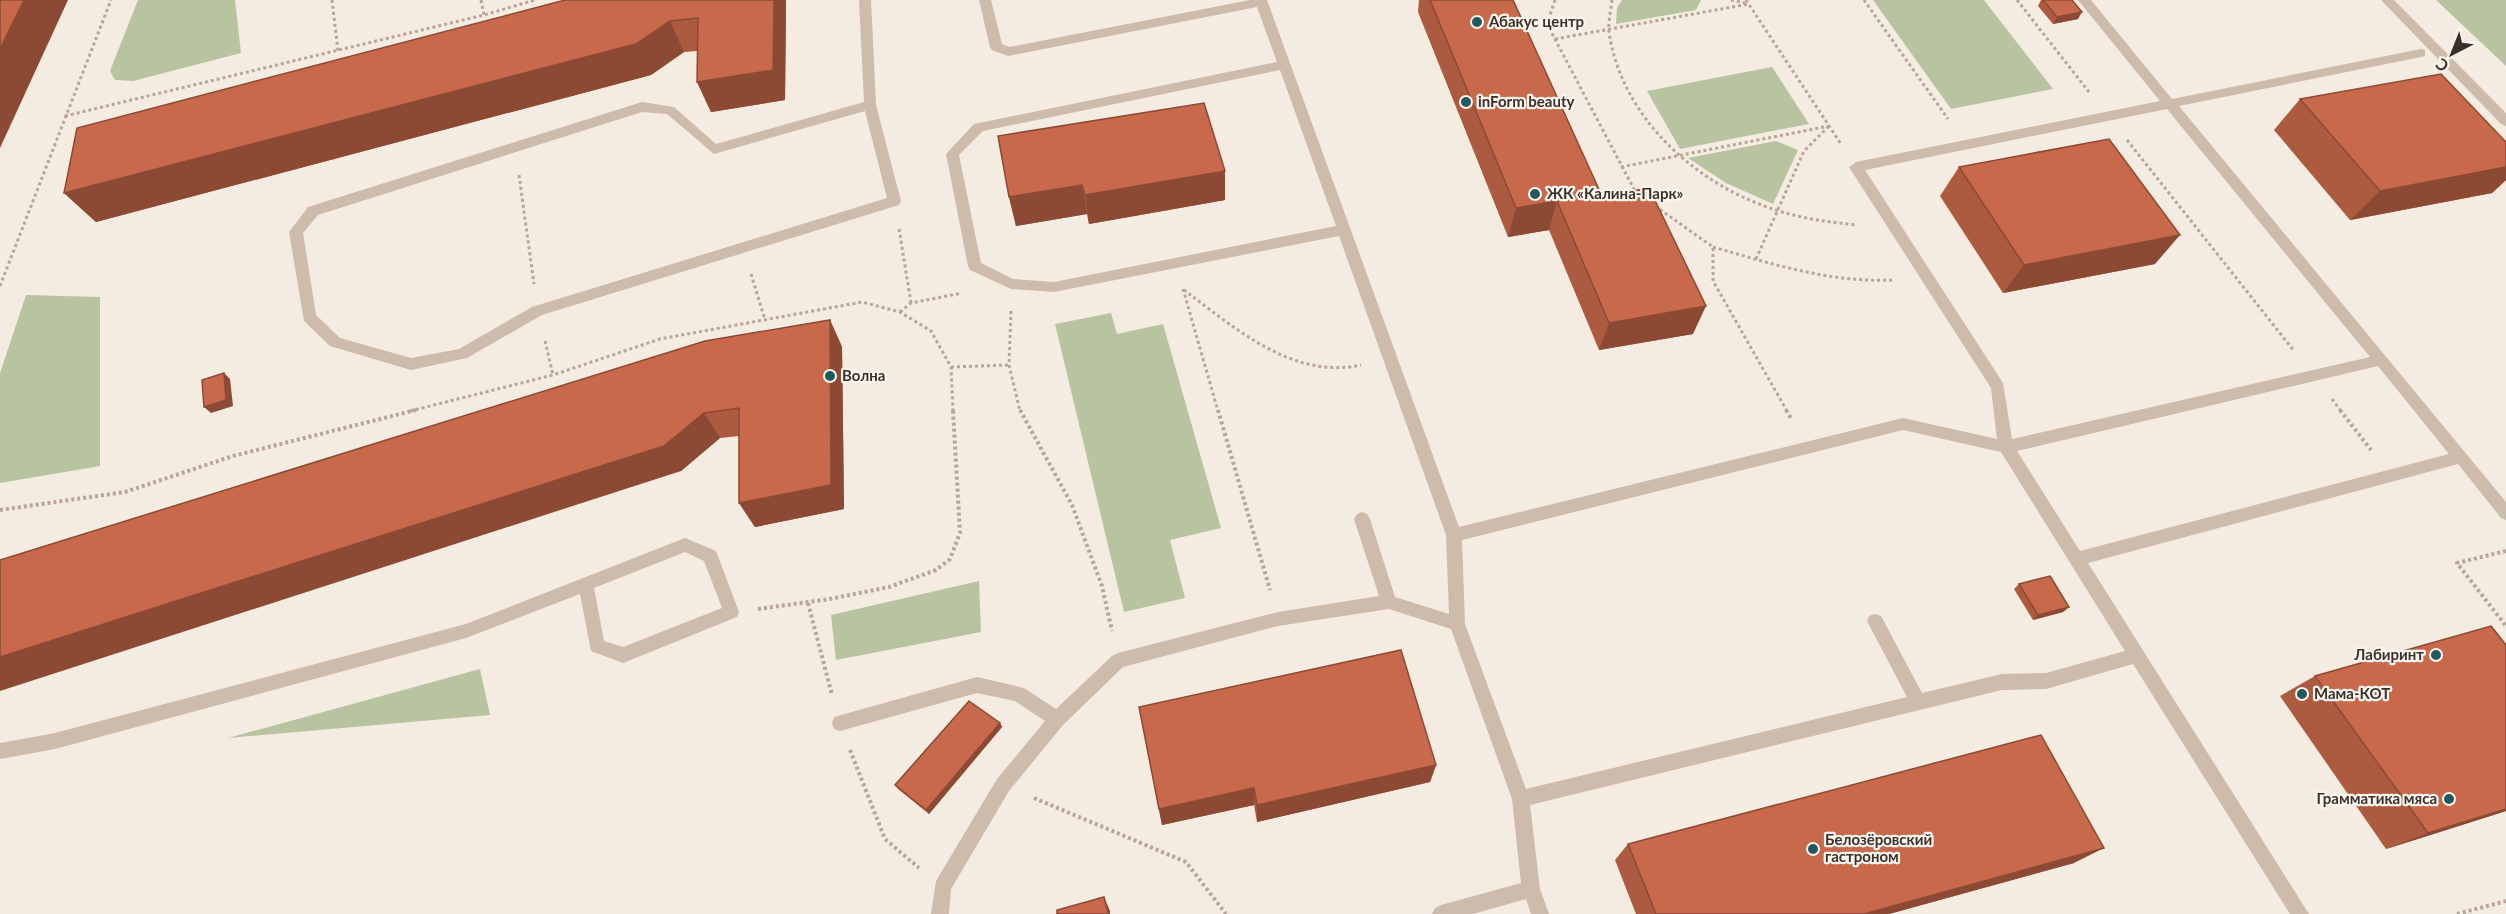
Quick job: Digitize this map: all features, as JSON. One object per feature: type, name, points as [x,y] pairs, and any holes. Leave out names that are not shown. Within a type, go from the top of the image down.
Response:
[{"type":"lane","points":[[866,0],[870,105],[894,201],[537,311],[462,354],[411,364],[335,342],[309,317],[296,232],[313,212],[642,107],[670,110],[714,149],[870,105]]},
{"type":"lane","points":[[985,0],[996,47],[1008,52],[1261,1],[1454,535],[1457,624],[1521,799],[1531,889],[1540,914]]},
{"type":"lane","points":[[2084,0],[2506,513]]},
{"type":"lane","points":[[2387,0],[2506,121]]},
{"type":"lane","points":[[2300,914],[2006,447],[1998,387],[1856,167],[2168,102],[2421,53]]},
{"type":"lane","points":[[1284,65],[979,127],[952,154],[975,266],[1011,285],[1054,287],[1344,230]]},
{"type":"lane","points":[[1454,535],[1904,424],[2006,447],[2380,360]]},
{"type":"lane","points":[[2076,559],[2461,457]]},
{"type":"lane","points":[[1362,519],[1389,602]]},
{"type":"lane","points":[[0,751],[55,741],[466,631],[685,545],[710,556],[731,612],[623,655],[597,646],[586,585]]},
{"type":"lane","points":[[940,914],[942,887],[1004,785],[1057,719],[1118,661],[1278,619],[1389,602],[1457,624]]},
{"type":"lane","points":[[1875,621],[1918,702]]},
{"type":"lane","points":[[1521,799],[2002,682],[2046,681],[2137,655]]},
{"type":"lane","points":[[840,723],[977,685],[1018,694],[1057,719]]},
{"type":"lane","points":[[1442,914],[1531,889]]},
{"type":"path","points":[[0,286],[111,0]]},
{"type":"path","points":[[332,0],[338,51]]},
{"type":"path","points":[[481,0],[484,15]]},
{"type":"path","points":[[65,116],[338,51],[536,0]]},
{"type":"path","points":[[1555,0],[1547,24],[1634,191],[1642,197]]},
{"type":"path","points":[[1612,0],[1609,30],[1618,69],[1640,112],[1678,156],[1723,187],[1778,210],[1831,224],[1894,225]]},
{"type":"path","points":[[1731,0],[1749,4]]},
{"type":"path","points":[[1746,0],[1856,167]]},
{"type":"path","points":[[1864,0],[1966,145]]},
{"type":"path","points":[[2017,0],[2390,474]]},
{"type":"path","points":[[1555,39],[1749,4]]},
{"type":"path","points":[[1621,167],[1829,126]]},
{"type":"path","points":[[1756,259],[1804,151],[1829,126]]},
{"type":"path","points":[[516,147],[537,311],[553,375]]},
{"type":"path","points":[[894,201],[911,303]]},
{"type":"path","points":[[1651,204],[1713,247],[1782,266],[1877,282],[1927,276]]},
{"type":"path","points":[[1713,247],[1713,281],[1807,447]]},
{"type":"path","points":[[743,248],[765,320]]},
{"type":"path","points":[[1176,262],[1278,619]]},
{"type":"path","points":[[900,312],[911,303],[1011,285],[1009,365],[1021,414],[1076,515],[1102,586],[1118,661]]},
{"type":"path","points":[[1184,289],[1230,324],[1280,356],[1331,370],[1391,361]]},
{"type":"path","points":[[0,510],[125,492],[232,456],[553,375],[660,339],[862,302],[900,312],[932,331],[951,367],[960,533],[951,558],[921,579],[808,603],[731,612]]},
{"type":"path","points":[[951,367],[1009,365]]},
{"type":"path","points":[[2506,551],[2457,563],[2506,626]]},
{"type":"path","points":[[808,603],[840,723],[885,839],[942,887]]},
{"type":"path","points":[[1004,785],[1186,862],[1226,914]]},
{"type":"path","points":[[2457,914],[2506,901]]},
{"type":"green space","points":[[138,0],[235,0],[241,53],[133,81],[115,80],[110,71]]},
{"type":"green space","points":[[1622,0],[1701,0],[1696,10],[1616,24],[1617,8]]},
{"type":"green space","points":[[1873,0],[1984,0],[2053,89],[1951,109]]},
{"type":"green space","points":[[2436,0],[2506,0],[2506,66]]},
{"type":"green space","points":[[1772,67],[1809,124],[1680,149],[1647,91]]},
{"type":"green space","points":[[1776,141],[1798,150],[1773,204],[1726,183],[1688,158]]},
{"type":"green space","points":[[26,295],[100,297],[100,466],[0,483],[0,373]]},
{"type":"green space","points":[[1111,313],[1117,334],[1163,324],[1221,528],[1170,540],[1185,598],[1124,612],[1055,324]]},
{"type":"green space","points":[[979,581],[981,632],[836,660],[831,615]]},
{"type":"green space","points":[[480,669],[490,715],[228,738]]},
{"type":"building","points":[[0,0],[24,0],[0,49]]},
{"type":"building","points":[[565,0],[774,0],[773,70],[697,82],[698,18],[670,21],[636,44],[64,193],[77,128]]},
{"type":"building","name":"ЖК «Калина-Парк»","points":[[1430,0],[1513,0],[1602,196],[1649,188],[1706,306],[1609,323],[1557,201],[1516,208]]},
{"type":"building","points":[[2043,0],[2072,0],[2082,12],[2057,17]]},
{"type":"building","points":[[2441,74],[2506,142],[2506,167],[2380,191],[2300,99]]},
{"type":"building","points":[[1204,103],[1225,171],[1085,195],[1082,185],[1009,197],[998,136]]},
{"type":"building","points":[[2109,139],[2180,235],[2024,265],[1959,167]]},
{"type":"building","points":[[830,320],[831,485],[739,503],[739,408],[704,413],[664,446],[0,657],[0,560],[705,341]]},
{"type":"building","points":[[224,373],[226,400],[204,407],[202,380]]},
{"type":"building","points":[[2050,576],[2069,607],[2038,615],[2019,584]]},
{"type":"building","points":[[2491,626],[2506,645],[2506,809],[2428,833],[2315,676]]},
{"type":"building","points":[[1401,650],[1436,765],[1257,805],[1254,788],[1159,809],[1139,707]]},
{"type":"building","points":[[969,701],[1000,723],[926,810],[895,785]]},
{"type":"building","points":[[2041,735],[2104,848],[1864,914],[1656,914],[1628,844]]},
{"type":"building","points":[[1104,897],[1108,914],[1057,914],[1057,910]]},
{"type":"place","name":"Абакус центр","points":[[1477,22]]},
{"type":"place","name":"inForm beauty","points":[[1466,102]]},
{"type":"place","name":"ЖК «Калина-Парк»","points":[[1535,194]]},
{"type":"place","name":"Волна","points":[[830,376]]},
{"type":"place","name":"Лабиринт","points":[[2436,655]]},
{"type":"place","name":"Мама-КОТ","points":[[2302,694]]},
{"type":"place","name":"Грамматика мяса","points":[[2449,799]]},
{"type":"place","name":"Белозёровский гастроном","points":[[1813,849]]}]
